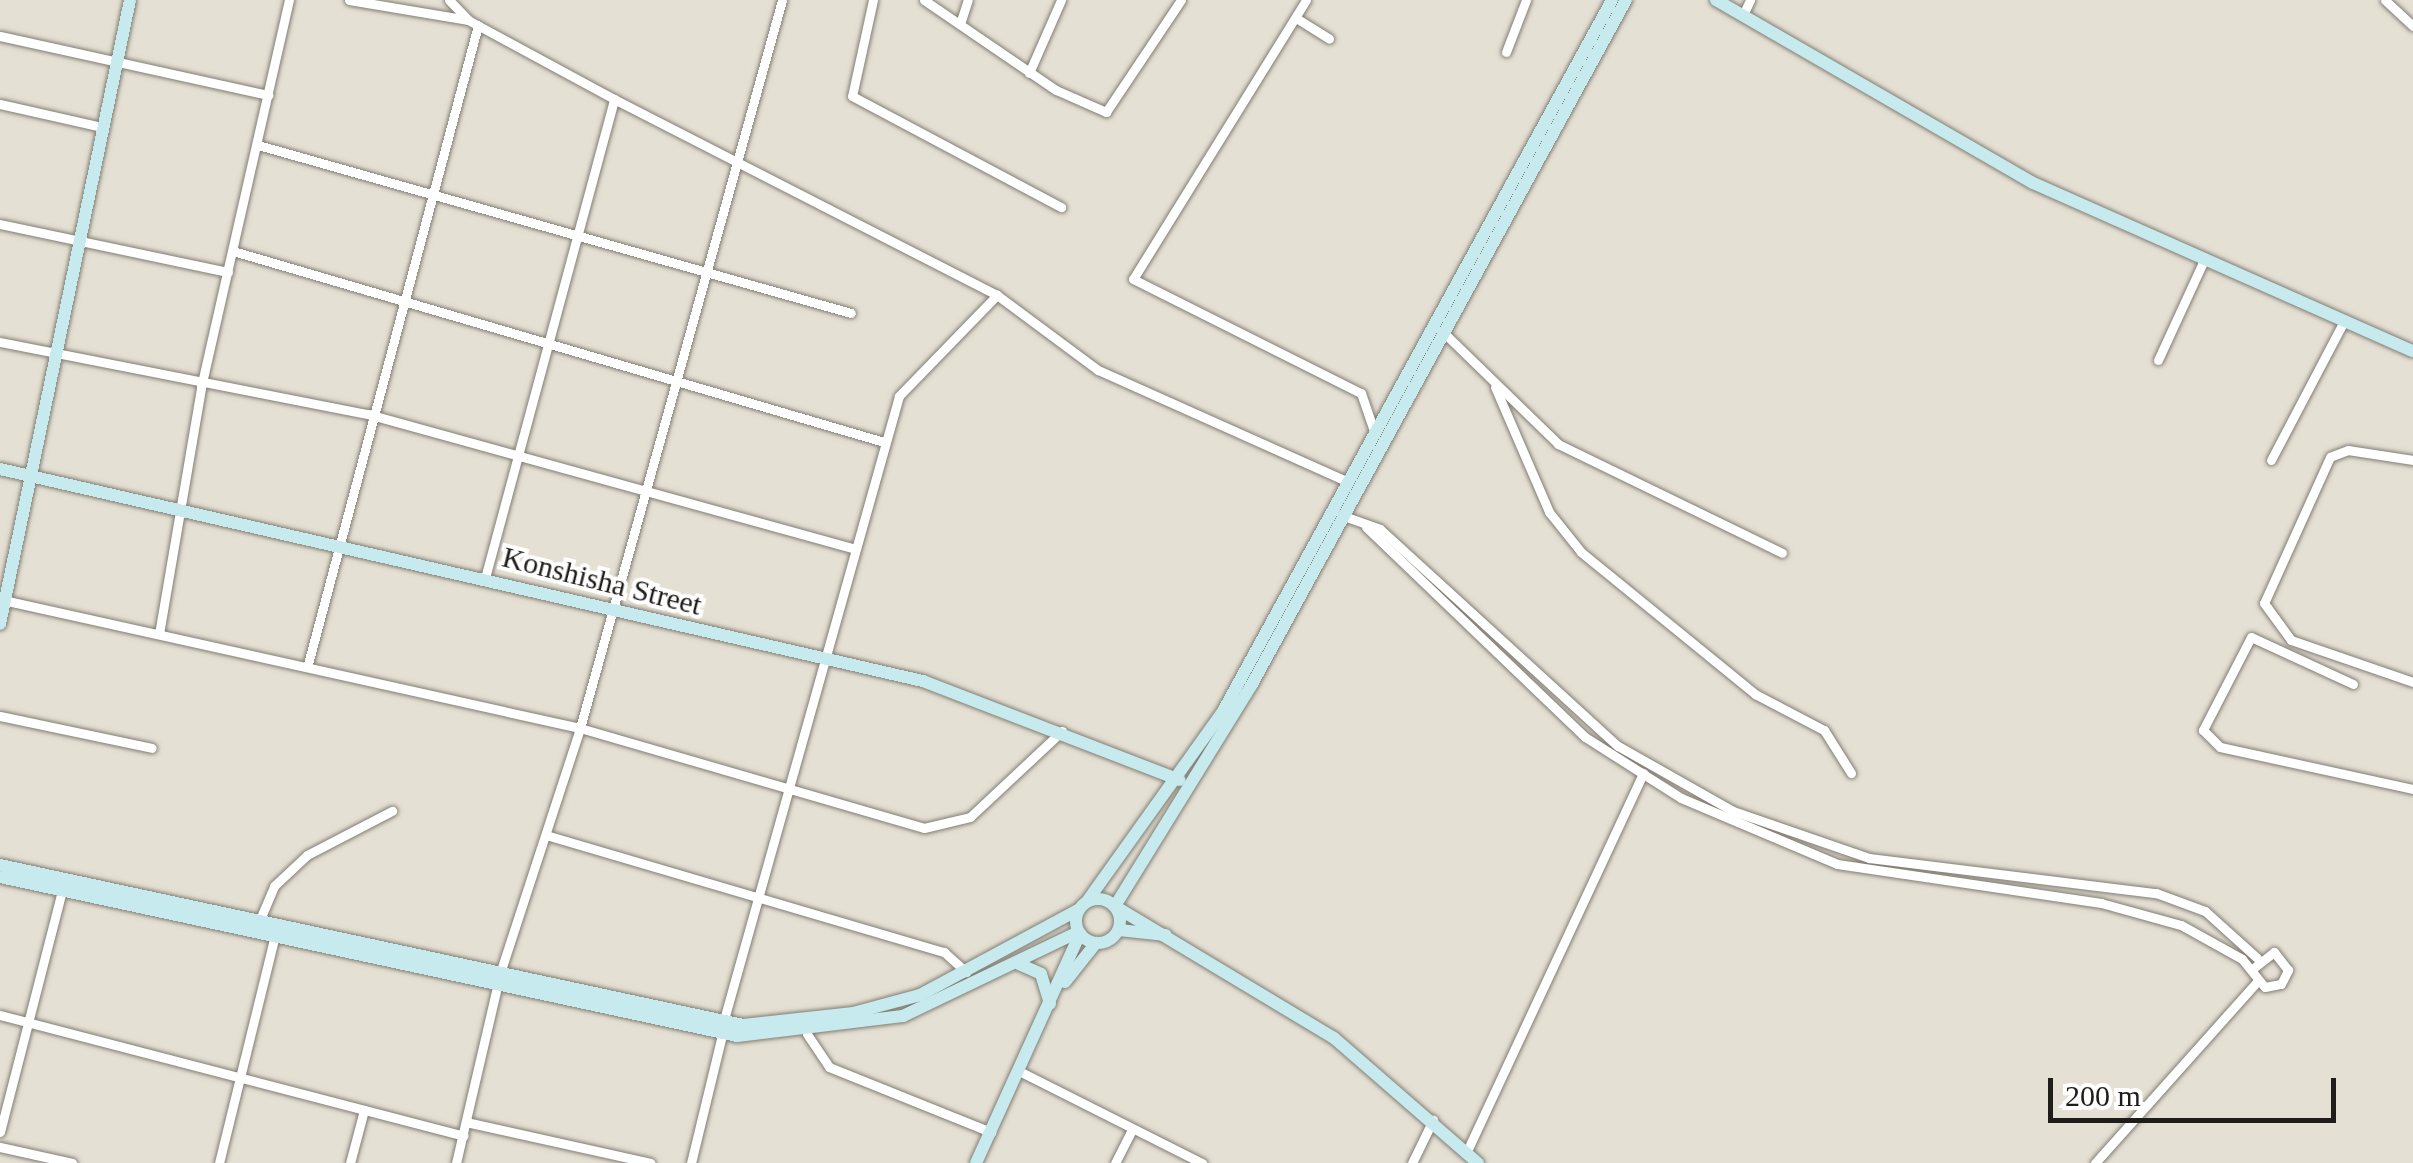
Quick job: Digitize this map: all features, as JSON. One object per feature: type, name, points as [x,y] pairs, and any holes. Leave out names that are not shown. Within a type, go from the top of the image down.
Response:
[{"type":"main road","points":[[0,624],[130,0]]},
{"type":"main road","points":[[1118,930],[1115,906],[1224,733],[1337,512],[1346,481],[1439,329],[1612,0]]},
{"type":"main road","points":[[723,1029],[854,1014],[968,974],[1083,905],[1180,780],[1337,512],[1626,0]]},
{"type":"main road","points":[[1716,0],[1980,156],[2342,326],[2413,351]]},
{"type":"main road","name":"Konshisha Street","points":[[0,469],[335,540],[612,613],[826,658],[1065,729],[1180,780]]},
{"type":"main road","points":[[0,865],[261,918],[723,1029],[807,1034],[903,1016],[1079,933]]},
{"type":"main road","points":[[0,876],[275,935],[499,976]]},
{"type":"main road","points":[[1083,905],[1115,906],[1173,936],[1334,1038],[1434,1118],[1478,1163]]},
{"type":"main road","points":[[976,1163],[1050,1008],[1079,933],[1083,905]]},
{"type":"main road","points":[[1056,992],[1096,943],[1118,930],[1173,936]]},
{"type":"main road","points":[[1079,933],[1096,943]]},
{"type":"main road","points":[[1019,964],[1045,978],[1050,1008]]},
{"type":"street","points":[[159,634],[200,386],[289,0]]},
{"type":"street","points":[[349,0],[473,22]]},
{"type":"street","points":[[449,0],[473,22],[614,100],[735,158],[997,295],[1098,370],[1346,481]]},
{"type":"street","points":[[456,1163],[499,976],[580,728],[679,378],[735,158],[782,0]]},
{"type":"street","points":[[873,0],[852,96],[1061,207]]},
{"type":"street","points":[[924,0],[1028,73],[1110,111],[1181,0]]},
{"type":"street","points":[[960,24],[968,0]]},
{"type":"street","points":[[1028,73],[1061,0]]},
{"type":"street","points":[[1306,0],[1133,279],[1360,393],[1374,431]]},
{"type":"street","points":[[1506,52],[1526,0]]},
{"type":"street","points":[[1743,15],[1750,0]]},
{"type":"street","points":[[2385,0],[2413,26]]},
{"type":"street","points":[[1296,18],[1329,39]]},
{"type":"street","points":[[308,664],[335,540],[401,305],[473,22]]},
{"type":"street","points":[[0,36],[269,94]]},
{"type":"street","points":[[485,578],[575,232],[614,100]]},
{"type":"street","points":[[0,104],[102,128]]},
{"type":"street","points":[[258,145],[850,313]]},
{"type":"street","points":[[0,224],[228,272]]},
{"type":"street","points":[[233,251],[401,305],[679,378],[884,442]]},
{"type":"street","points":[[2158,360],[2203,262]]},
{"type":"street","points":[[691,1163],[756,902],[884,442],[906,386],[997,295]]},
{"type":"street","points":[[2271,460],[2342,326]]},
{"type":"street","points":[[1439,329],[1558,444],[1782,553]]},
{"type":"street","points":[[0,342],[200,386],[368,414],[852,548]]},
{"type":"street","points":[[1496,388],[1550,512],[1581,552],[1755,694],[1824,730],[1851,773]]},
{"type":"street","points":[[2413,460],[2348,450],[2324,463],[2264,603],[2291,640],[2413,682]]},
{"type":"street","points":[[1337,512],[1380,530],[1647,766],[1835,850],[2182,901],[2219,920],[2257,958]]},
{"type":"street","points":[[1366,527],[1586,736],[1641,777],[1838,864],[2101,902],[2181,925],[2252,969],[2258,982],[2276,987],[2288,970],[2274,952],[2257,958],[2252,969]]},
{"type":"street","points":[[2,600],[308,664],[580,728],[940,830],[970,817],[1065,729]]},
{"type":"street","points":[[2353,684],[2250,638],[2202,730],[2220,747],[2413,788]]},
{"type":"street","points":[[0,716],[152,748]]},
{"type":"street","points":[[1468,1152],[1647,766]]},
{"type":"street","points":[[261,918],[274,886],[307,856],[392,812]]},
{"type":"street","points":[[546,835],[756,902],[944,952],[968,974]]},
{"type":"street","points":[[0,1132],[62,890]]},
{"type":"street","points":[[219,1163],[275,935]]},
{"type":"street","points":[[2095,1163],[2258,982]]},
{"type":"street","points":[[0,1015],[462,1136]]},
{"type":"street","points":[[807,1034],[829,1067],[992,1132]]},
{"type":"street","points":[[1022,1072],[1202,1163]]},
{"type":"street","points":[[350,1163],[364,1110]]},
{"type":"street","points":[[1412,1163],[1434,1118]]},
{"type":"street","points":[[466,1122],[651,1163]]},
{"type":"street","points":[[1115,1163],[1132,1129]]},
{"type":"street","points":[[0,1147],[72,1163]]}]
